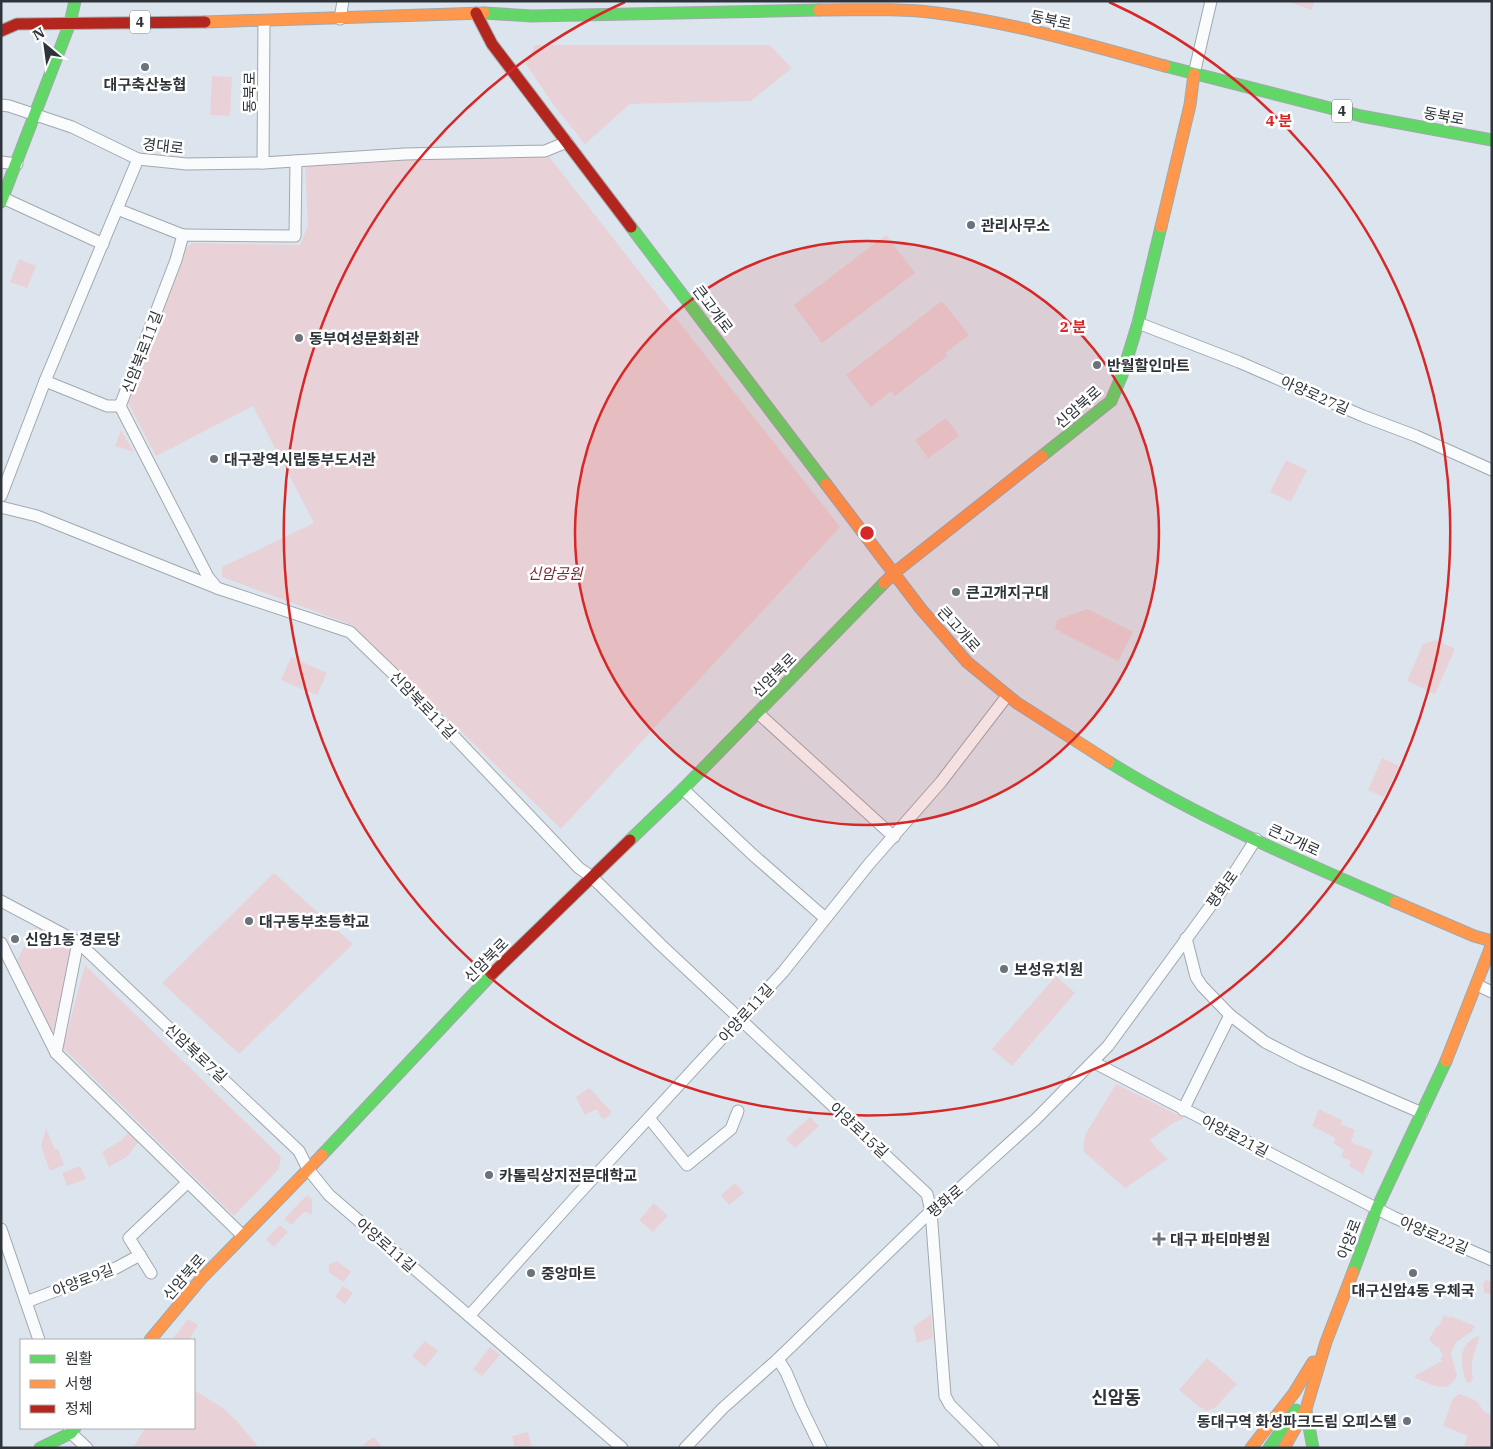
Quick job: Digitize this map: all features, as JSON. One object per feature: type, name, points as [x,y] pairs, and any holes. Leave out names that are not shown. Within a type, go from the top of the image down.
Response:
[{"type":"main road","points":[[2,200],[70,23],[75,1]]},
{"type":"main road","name":"동북로","points":[[1,31],[17,24],[264,21],[476,13],[532,16],[702,7],[935,13],[982,20],[1081,42],[1194,74],[1361,116],[1492,140]]},
{"type":"main road","name":"큰고개로","points":[[476,13],[492,44],[894,573],[906,592],[940,633],[968,662],[1007,696],[1100,757],[1163,792],[1278,851],[1492,942]]},
{"type":"main road","name":"동북로","points":[[1,16],[17,24]]},
{"type":"main road","name":"신암북로","points":[[151,1339],[201,1278],[308,1169],[497,969],[684,789],[894,573],[1111,401],[1120,382],[1138,323],[1190,105],[1194,74]]},
{"type":"main road","name":"아양로","points":[[1314,1380],[1326,1342],[1377,1208],[1445,1062],[1477,985],[1492,942]]},
{"type":"main road","points":[[1251,1448],[1294,1393],[1326,1342]]},
{"type":"main road","points":[[1284,1448],[1306,1411],[1314,1380]]},
{"type":"main road","points":[[1269,1448],[1299,1406],[1314,1380]]},
{"type":"main road","points":[[1306,1411],[1313,1448]]},
{"type":"main road","points":[[40,1448],[72,1429]]},
{"type":"main road","points":[[1308,1429],[1318,1448]]},
{"type":"street","points":[[340,19],[343,1]]},
{"type":"street","points":[[1194,74],[1211,1]]},
{"type":"street","name":"동북로","points":[[263,163],[264,21]]},
{"type":"street","name":"경대로","points":[[1,105],[36,114],[72,128],[138,159],[187,164],[296,161]]},
{"type":"street","points":[[117,209],[184,235],[295,236],[296,161],[405,154],[545,151],[567,142]]},
{"type":"street","points":[[1,496],[45,381],[138,159]]},
{"type":"street","points":[[1,162],[17,164]]},
{"type":"street","points":[[2,200],[104,244]]},
{"type":"street","name":"신암북로11길","points":[[184,235],[120,406],[208,577],[217,588]]},
{"type":"street","name":"아양로27길","points":[[1138,323],[1239,362],[1492,470]]},
{"type":"street","points":[[45,381],[106,406],[120,406]]},
{"type":"street","name":"신암북로11길","points":[[1,507],[38,516],[217,588],[350,632],[407,687],[579,868],[592,878]]},
{"type":"street","name":"아양로11길","points":[[469,1316],[783,972],[825,918],[942,782],[1007,696]]},
{"type":"street","points":[[758,713],[894,837]]},
{"type":"street","points":[[684,789],[752,854],[825,918]]},
{"type":"street","name":"평화로","points":[[685,1448],[723,1408],[778,1359],[932,1211],[1036,1119],[1093,1062],[1124,1024],[1231,878],[1256,839]]},
{"type":"street","name":"아양로15길","points":[[592,878],[926,1194],[932,1211],[945,1396],[950,1405],[993,1448]]},
{"type":"street","name":"신암북로7길","points":[[1,900],[78,942],[299,1151],[308,1169]]},
{"type":"street","points":[[1186,938],[1196,977],[1202,986],[1230,1014],[1265,1042],[1302,1061],[1422,1113]]},
{"type":"street","points":[[56,1053],[78,942]]},
{"type":"street","points":[[1,943],[56,1053],[242,1235]]},
{"type":"street","points":[[1477,985],[1492,992]]},
{"type":"street","points":[[1183,1110],[1230,1014]]},
{"type":"street","name":"아양로21길","points":[[1093,1062],[1183,1110],[1377,1208]]},
{"type":"street","points":[[649,1118],[687,1165],[731,1129],[738,1111]]},
{"type":"street","name":"아양로11길","points":[[308,1169],[329,1195],[622,1448]]},
{"type":"street","name":"신암북로","points":[[151,1273],[129,1238],[188,1182]]},
{"type":"street","name":"아양로22길","points":[[1377,1208],[1393,1217],[1492,1260]]},
{"type":"street","points":[[1,1229],[39,1339]]},
{"type":"street","name":"아양로9길","points":[[26,1302],[116,1268],[140,1255]]},
{"type":"street","points":[[778,1359],[786,1372],[821,1448]]},
{"type":"street","points":[[72,1429],[87,1448]]},
{"type":"green space","points":[[1286,1],[1314,1],[1312,10]]},
{"type":"green space","points":[[535,45],[770,45],[792,68],[751,101],[630,104],[585,144],[553,104],[526,64]]},
{"type":"green space","points":[[212,76],[232,77],[230,116],[210,115]]},
{"type":"green space","name":"신암공원","points":[[547,154],[840,527],[561,829],[352,625],[222,577],[222,567],[314,523],[253,406],[156,456],[128,403],[185,249],[192,243],[300,245],[308,225],[305,166],[405,157]]},
{"type":"green space","points":[[886,235],[915,273],[822,343],[794,305]]},
{"type":"green space","points":[[19,259],[36,266],[27,288],[10,282]]},
{"type":"green space","points":[[942,301],[969,335],[945,353],[947,356],[895,396],[891,391],[871,407],[846,375]]},
{"type":"green space","points":[[946,418],[959,436],[928,458],[915,440]]},
{"type":"green space","points":[[121,430],[134,452],[115,446]]},
{"type":"green space","points":[[1286,460],[1307,470],[1291,502],[1270,492]]},
{"type":"green space","points":[[1087,609],[1133,632],[1118,661],[1055,629],[1057,620]]},
{"type":"green space","points":[[1435,640],[1455,649],[1435,694],[1407,681],[1423,644]]},
{"type":"green space","points":[[291,657],[327,673],[317,695],[281,680]]},
{"type":"green space","points":[[1382,758],[1399,766],[1384,797],[1368,790]]},
{"type":"green space","points":[[274,873],[353,944],[239,1054],[162,983]]},
{"type":"green space","points":[[35,927],[73,945],[53,1031],[17,960]]},
{"type":"green space","points":[[85,965],[281,1157],[279,1169],[234,1216],[63,1048]]},
{"type":"green space","points":[[1056,976],[1075,993],[1012,1066],[992,1049]]},
{"type":"green space","points":[[1116,1084],[1184,1118],[1170,1125],[1150,1140],[1168,1159],[1125,1188],[1083,1151],[1085,1135]]},
{"type":"green space","points":[[589,1088],[612,1112],[608,1117],[602,1119],[597,1109],[585,1115],[576,1097]]},
{"type":"green space","points":[[1319,1109],[1343,1121],[1341,1124],[1355,1130],[1351,1142],[1373,1151],[1363,1174],[1349,1166],[1351,1161],[1341,1157],[1344,1150],[1333,1143],[1335,1138],[1312,1126]]},
{"type":"green space","points":[[810,1117],[819,1126],[795,1148],[786,1139]]},
{"type":"green space","points":[[46,1128],[55,1150],[58,1149],[64,1165],[50,1171],[41,1146]]},
{"type":"green space","points":[[129,1132],[138,1142],[128,1156],[109,1167],[102,1152],[122,1140]]},
{"type":"green space","points":[[80,1166],[86,1179],[67,1186],[62,1173]]},
{"type":"green space","points":[[735,1183],[744,1193],[729,1205],[721,1195]]},
{"type":"green space","points":[[307,1195],[312,1199],[312,1214],[304,1212],[291,1225],[284,1219]]},
{"type":"green space","points":[[654,1203],[668,1216],[653,1232],[639,1220]]},
{"type":"green space","points":[[280,1225],[288,1232],[274,1247],[266,1239]]},
{"type":"green space","points":[[337,1261],[351,1272],[343,1282],[329,1273],[329,1264]]},
{"type":"green space","points":[[1485,1280],[1492,1282],[1492,1295],[1484,1292],[1483,1285]]},
{"type":"green space","points":[[343,1286],[353,1293],[345,1304],[335,1297]]},
{"type":"green space","points":[[931,1314],[933,1338],[917,1343],[913,1327]]},
{"type":"green space","points":[[1444,1315],[1475,1326],[1471,1332],[1456,1342],[1451,1354],[1457,1376],[1449,1385],[1439,1387],[1414,1376],[1442,1361],[1440,1358],[1443,1356],[1438,1346],[1436,1347],[1429,1339],[1437,1326],[1439,1326]]},
{"type":"green space","points":[[188,1319],[198,1325],[190,1339],[173,1339]]},
{"type":"green space","points":[[1479,1336],[1473,1359],[1473,1379],[1470,1383],[1466,1382],[1462,1355],[1467,1344]]},
{"type":"green space","points":[[425,1341],[438,1351],[425,1367],[412,1356]]},
{"type":"green space","points":[[490,1347],[500,1355],[482,1376],[473,1369]]},
{"type":"green space","points":[[1207,1358],[1237,1384],[1215,1408],[1206,1411],[1179,1390]]},
{"type":"green space","points":[[195,1391],[223,1408],[237,1421],[259,1448],[133,1448],[144,1429],[195,1429]]},
{"type":"green space","points":[[1460,1394],[1477,1401],[1484,1412],[1492,1415],[1492,1448],[1470,1448],[1464,1445],[1468,1436],[1443,1426],[1453,1398]]},
{"type":"green space","points":[[528,1432],[532,1447],[515,1448],[512,1436]]},
{"type":"green space","points":[[374,1437],[382,1448],[362,1448],[365,1443]]},
{"type":"traffic: fast","points":[[1,202],[70,23],[75,1]]},
{"type":"traffic: fast","points":[[484,13],[532,16],[819,10]]},
{"type":"traffic: fast","points":[[1165,66],[1361,116],[1492,140]]},
{"type":"traffic: fast","points":[[631,227],[826,484]]},
{"type":"traffic: fast","points":[[1042,456],[1111,401],[1122,375],[1138,323],[1161,227]]},
{"type":"traffic: fast","points":[[630,840],[683,789],[884,583]]},
{"type":"traffic: fast","points":[[1109,762],[1213,820],[1395,902]]},
{"type":"traffic: fast","points":[[322,1155],[492,974]]},
{"type":"traffic: fast","points":[[1353,1272],[1377,1208],[1446,1061]]},
{"type":"traffic: fast","points":[[1269,1448],[1296,1410]]},
{"type":"traffic: fast","points":[[1306,1411],[1313,1448]]},
{"type":"traffic: fast","points":[[40,1448],[71,1433],[74,1429]]},
{"type":"traffic: slow","points":[[819,10],[908,10],[966,17],[1052,35],[1165,66]]},
{"type":"traffic: slow","points":[[205,22],[484,13]]},
{"type":"traffic: slow","points":[[1161,227],[1190,105],[1194,74]]},
{"type":"traffic: slow","points":[[884,583],[894,573],[1042,456]]},
{"type":"traffic: slow","points":[[826,484],[921,609],[967,662],[1017,703],[1109,762]]},
{"type":"traffic: slow","points":[[1395,902],[1474,936],[1492,941]]},
{"type":"traffic: slow","points":[[1446,1061],[1492,944]]},
{"type":"traffic: slow","points":[[151,1339],[201,1279],[322,1155]]},
{"type":"traffic: slow","points":[[1284,1448],[1306,1409],[1326,1342],[1353,1272]]},
{"type":"traffic: slow","points":[[1251,1448],[1294,1393],[1313,1362]]},
{"type":"traffic: jam","points":[[476,13],[492,44],[631,227]]},
{"type":"traffic: jam","points":[[1,31],[17,24],[205,22]]},
{"type":"traffic: jam","points":[[492,974],[630,840]]},
{"type":"place","name":"대구축산농협","points":[[145,67]]},
{"type":"place","name":"관리사무소","points":[[971,225]]},
{"type":"place","name":"동부여성문화회관","points":[[299,338]]},
{"type":"place","name":"반월할인마트","points":[[1097,365]]},
{"type":"place","name":"대구광역시립동부도서관","points":[[214,459]]},
{"type":"place","name":"큰고개지구대","points":[[956,592]]},
{"type":"place","name":"대구동부초등학교","points":[[249,921]]},
{"type":"place","name":"신암1동 경로당","points":[[15,939]]},
{"type":"place","name":"보성유치원","points":[[1004,969]]},
{"type":"place","name":"카톨릭상지전문대학교","points":[[489,1175]]},
{"type":"place","name":"대구 파티마병원","points":[[1159,1239]]},
{"type":"place","name":"중앙마트","points":[[531,1273]]},
{"type":"place","name":"대구신암4동 우체국","points":[[1413,1273]]},
{"type":"place","name":"동대구역 화성파크드림 오피스텔","points":[[1407,1421]]},
{"type":"district","name":"신암동","points":[[1116,1397]]}]
